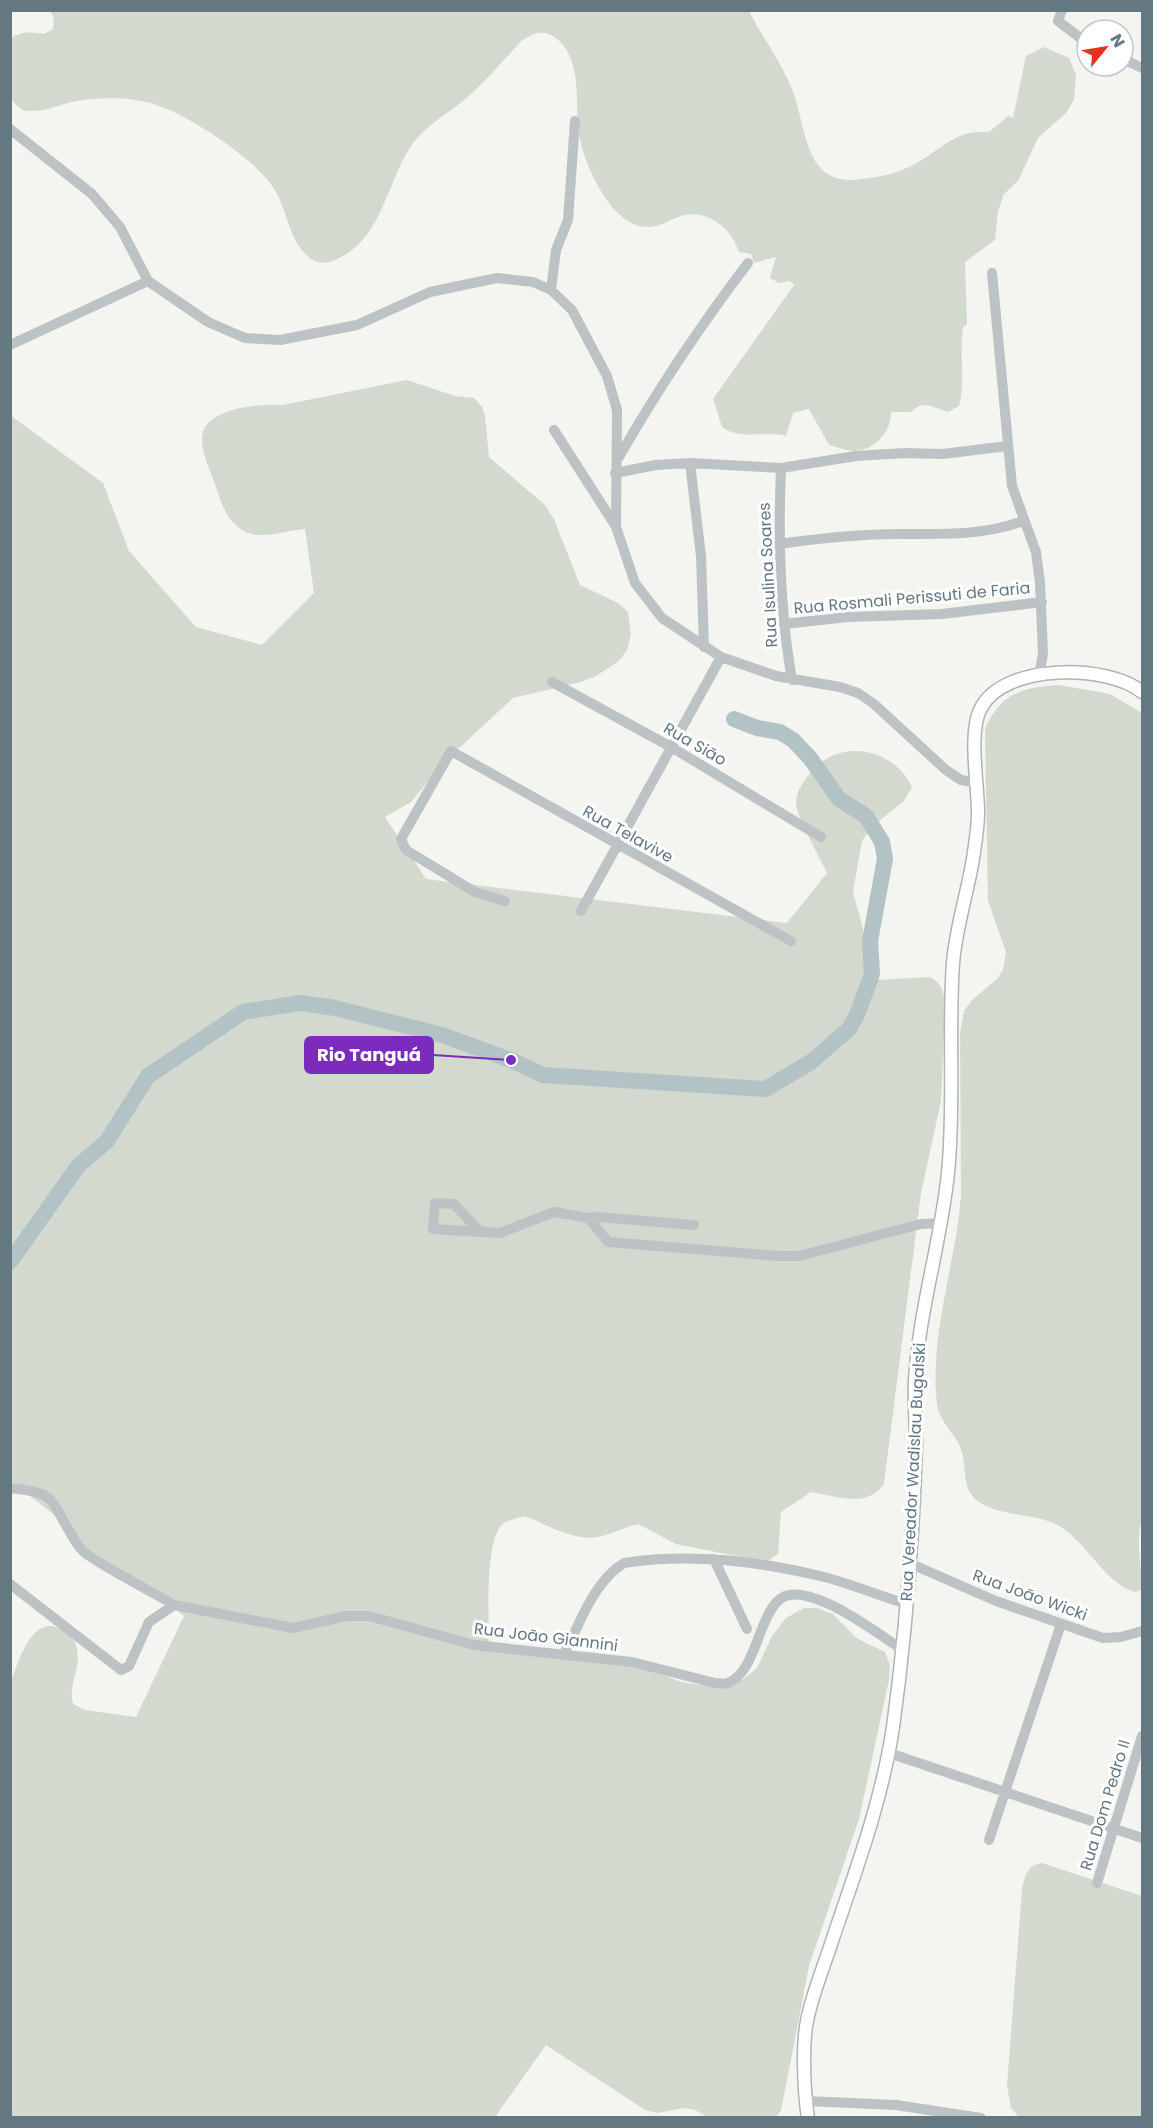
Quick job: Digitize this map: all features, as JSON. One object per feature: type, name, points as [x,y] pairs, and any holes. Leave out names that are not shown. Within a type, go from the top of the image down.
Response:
[{"type":"main road","name":"Rua Vereador Wadislau Bugalski","points":[[808,2118],[806,2024],[863,1853],[889,1753],[903,1650],[916,1442],[915,1381],[923,1306],[947,1176],[952,1105],[953,956],[974,856],[978,815],[975,722],[981,705],[995,691],[1022,678],[1060,672],[1109,675],[1143,692]]},
{"type":"street","points":[[1062,10],[1058,21],[1075,34]]},
{"type":"street","points":[[551,290],[556,250],[568,220],[575,121]]},
{"type":"street","points":[[10,129],[92,194],[120,227],[148,280],[208,322],[245,338],[280,340],[357,325],[430,292],[497,278],[533,282],[551,290],[572,310],[607,376],[617,410],[619,457]]},
{"type":"street","points":[[616,526],[615,473],[619,457],[658,388],[748,263]]},
{"type":"street","points":[[992,273],[1012,486],[1036,552],[1042,602],[1043,654],[1039,675]]},
{"type":"street","points":[[10,345],[148,280]]},
{"type":"street","points":[[554,430],[616,526],[635,583],[662,618],[721,657],[792,680],[840,687],[858,693],[874,704],[946,770],[962,780],[977,783]]},
{"type":"street","points":[[615,473],[656,465],[690,463],[781,468],[856,456],[905,453],[943,454],[1007,447]]},
{"type":"street","points":[[690,463],[700,556],[704,647]]},
{"type":"street","name":"Rua Isulina Soares","points":[[781,468],[780,544],[784,624],[792,680]]},
{"type":"street","points":[[780,544],[848,535],[970,534],[1023,521]]},
{"type":"street","name":"Rua Rosmali Perissuti de Faria","points":[[784,624],[848,616],[942,614],[1042,602]]},
{"type":"street","points":[[581,911],[721,657]]},
{"type":"street","name":"Rua Sião","points":[[552,682],[671,747],[821,837]]},
{"type":"street","name":"Rua Telavive","points":[[505,901],[476,892],[406,850],[401,839],[451,751],[791,941]]},
{"type":"street","points":[[480,1232],[500,1233],[554,1212],[588,1218],[598,1216],[694,1225]]},
{"type":"street","points":[[588,1218],[608,1242],[778,1256],[799,1256],[921,1224],[939,1223]]},
{"type":"street","name":"Rua João Giannini","points":[[10,1488],[36,1491],[48,1496],[57,1505],[67,1528],[84,1552],[174,1605],[293,1628],[346,1616],[369,1616],[474,1645],[632,1662],[715,1683],[728,1683],[739,1676],[775,1604],[790,1595],[819,1600],[834,1606],[903,1650]]},
{"type":"street","points":[[714,1559],[747,1629]]},
{"type":"street","points":[[564,1654],[596,1592],[614,1569],[624,1563],[714,1559],[766,1564],[826,1578],[907,1604]]},
{"type":"street","name":"Rua João Wicki","points":[[909,1563],[996,1601],[1103,1638],[1121,1637],[1143,1631]]},
{"type":"street","points":[[10,1584],[121,1670],[129,1666],[149,1622],[174,1605]]},
{"type":"street","points":[[989,1840],[1061,1624]]},
{"type":"street","name":"Rua Dom Pedro II","points":[[1097,1883],[1143,1736]]},
{"type":"street","points":[[889,1753],[1143,1838]]},
{"type":"street","points":[[806,2101],[896,2105],[981,2118]]},
{"type":"shaded area","points":[[50,11],[749,11],[791,87],[810,151],[828,174],[842,179],[876,177],[902,170],[957,137],[977,132],[989,132],[1008,116],[1013,118],[1026,56],[1044,47],[1069,58],[1076,78],[1074,100],[1066,113],[1038,138],[1018,181],[1004,194],[998,211],[995,240],[965,262],[967,325],[963,327],[962,337],[962,387],[959,406],[948,412],[924,405],[911,412],[891,412],[888,427],[880,439],[868,448],[852,451],[829,445],[809,409],[793,413],[786,436],[736,433],[722,427],[713,399],[794,285],[790,281],[779,283],[770,278],[776,257],[754,263],[751,254],[739,252],[731,236],[711,218],[693,214],[684,215],[658,226],[649,227],[633,224],[619,214],[607,200],[590,171],[581,143],[574,71],[564,46],[553,36],[536,33],[520,42],[477,89],[422,133],[409,149],[381,211],[363,240],[350,251],[332,261],[322,263],[303,252],[277,194],[269,181],[256,168],[203,128],[168,109],[145,102],[105,98],[71,102],[34,111],[18,106],[11,98],[11,39],[22,33],[44,34],[53,29],[54,18]]},
{"type":"shaded area","points":[[407,380],[455,396],[474,398],[482,407],[489,457],[545,505],[554,519],[580,585],[618,603],[628,612],[631,635],[627,650],[619,661],[596,676],[581,682],[513,698],[444,762],[411,802],[385,817],[426,879],[787,923],[827,873],[804,826],[796,802],[801,786],[818,764],[832,756],[862,751],[891,762],[903,773],[912,787],[904,801],[873,826],[862,841],[853,892],[877,980],[930,977],[942,989],[945,1007],[941,1101],[921,1193],[884,1484],[877,1492],[860,1499],[811,1492],[781,1512],[778,1554],[766,1562],[676,1544],[638,1524],[602,1536],[588,1538],[560,1531],[525,1516],[503,1524],[497,1533],[490,1563],[489,1582],[489,1648],[630,1661],[681,1682],[716,1687],[744,1679],[757,1668],[772,1636],[786,1618],[804,1608],[817,1608],[833,1614],[856,1638],[885,1652],[890,1665],[889,1680],[859,1819],[809,1966],[781,2111],[776,2117],[708,2117],[695,2110],[684,2108],[658,2113],[645,2110],[546,2045],[495,2117],[11,2117],[10,1685],[22,1654],[34,1633],[43,1627],[52,1626],[68,1635],[76,1646],[78,1657],[72,1690],[73,1704],[85,1710],[136,1717],[184,1616],[137,1579],[92,1557],[57,1517],[11,1481],[10,415],[103,483],[129,551],[196,627],[262,645],[314,593],[305,529],[260,535],[239,528],[229,518],[222,505],[205,457],[202,446],[204,429],[211,420],[234,410],[260,405],[283,405]]},
{"type":"shaded area","points":[[1059,685],[1110,694],[1142,713],[1142,1519],[1139,1545],[1142,1589],[1136,1592],[1116,1582],[1080,1543],[1061,1527],[1041,1519],[999,1511],[973,1497],[967,1486],[960,1446],[941,1417],[937,1404],[936,1378],[940,1325],[961,1195],[960,1034],[964,1011],[972,1000],[997,979],[1003,970],[1006,952],[988,901],[985,729],[991,717],[1005,700],[1023,691]]},
{"type":"shaded area","points":[[1042,1863],[1142,1896],[1142,2117],[1019,2117],[1011,2108],[1007,2086],[1022,1889],[1030,1869]]},
{"type":"waterway","points":[[10,1262],[78,1166],[107,1141],[148,1076],[243,1012],[300,1003],[335,1008],[442,1035],[511,1060],[543,1075],[765,1089],[811,1062],[849,1029],[857,1015],[872,974],[870,941],[885,859],[882,842],[866,816],[839,799],[810,758],[793,740],[780,732],[757,728],[734,719]]},
{"type":"place","name":"Rio Tanguá","points":[[511,1060]]}]
